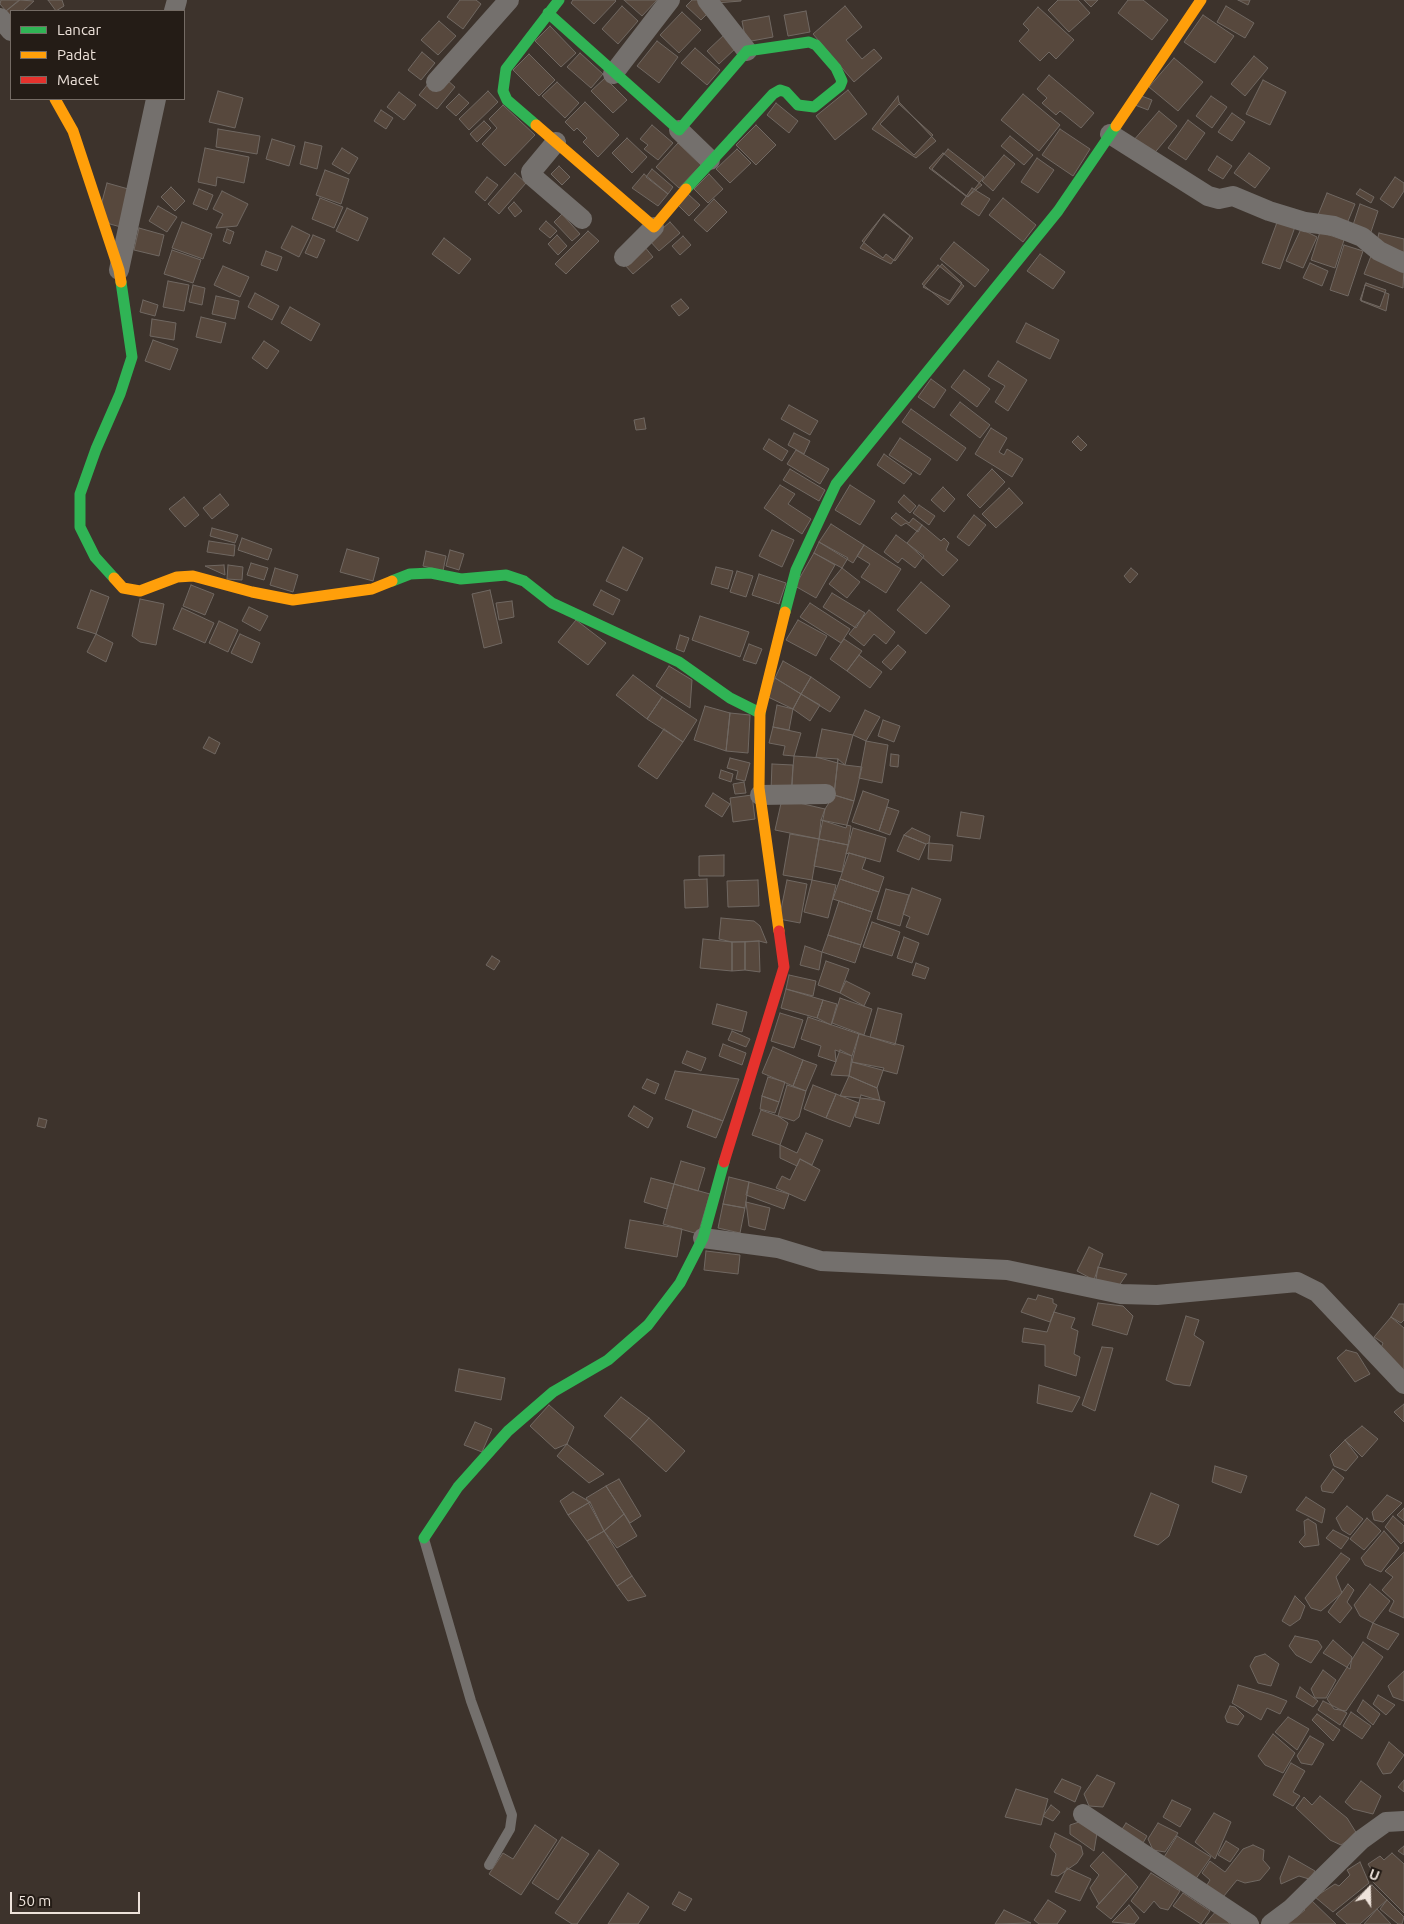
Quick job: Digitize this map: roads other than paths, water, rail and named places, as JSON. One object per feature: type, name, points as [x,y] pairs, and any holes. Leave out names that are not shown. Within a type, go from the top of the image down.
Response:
[{"type":"street","points":[[436,82],[509,0]]},
{"type":"street","points":[[558,0],[512,59],[506,70],[503,91],[507,100],[654,227]]},
{"type":"street","points":[[614,74],[670,0]]},
{"type":"street","points":[[707,0],[747,51]]},
{"type":"street","points":[[424,1538],[458,1487],[508,1431],[553,1392],[608,1360],[648,1325],[680,1283],[703,1238],[742,1099],[784,967],[760,796],[760,713],[796,570],[836,484],[1046,226],[1201,0]]},
{"type":"street","points":[[548,13],[710,160]]},
{"type":"street","points":[[0,18],[10,30]]},
{"type":"street","points":[[624,257],[654,227],[710,160],[780,90],[786,92],[798,105],[808,108],[819,105],[840,86],[842,81],[836,68],[816,45],[810,42],[747,51],[679,130]]},
{"type":"street","points":[[56,100],[73,131],[119,270],[132,357],[120,394],[96,449],[80,494],[80,527],[95,557],[123,588],[140,591],[178,577],[192,576],[252,592],[293,600],[372,589],[410,574],[432,573],[461,580],[506,575],[524,581],[552,603],[679,662],[730,698],[760,713]]},
{"type":"street","points":[[119,270],[156,100]]},
{"type":"street","points":[[1110,134],[1208,196],[1219,199],[1233,196],[1294,218],[1334,226],[1362,238],[1379,251],[1404,263]]},
{"type":"street","points":[[556,142],[531,172],[532,176],[582,220]]},
{"type":"street","points":[[760,796],[826,794]]},
{"type":"street","points":[[703,1238],[778,1248],[821,1261],[1007,1270],[1122,1294],[1157,1295],[1297,1282],[1317,1292],[1404,1384]]},
{"type":"street","points":[[1083,1814],[1249,1924]]},
{"type":"street","points":[[1271,1924],[1291,1909],[1361,1840],[1386,1822],[1404,1820]]},
{"type":"lane","points":[[424,1538],[471,1701],[512,1815],[510,1829],[489,1865]]}]
